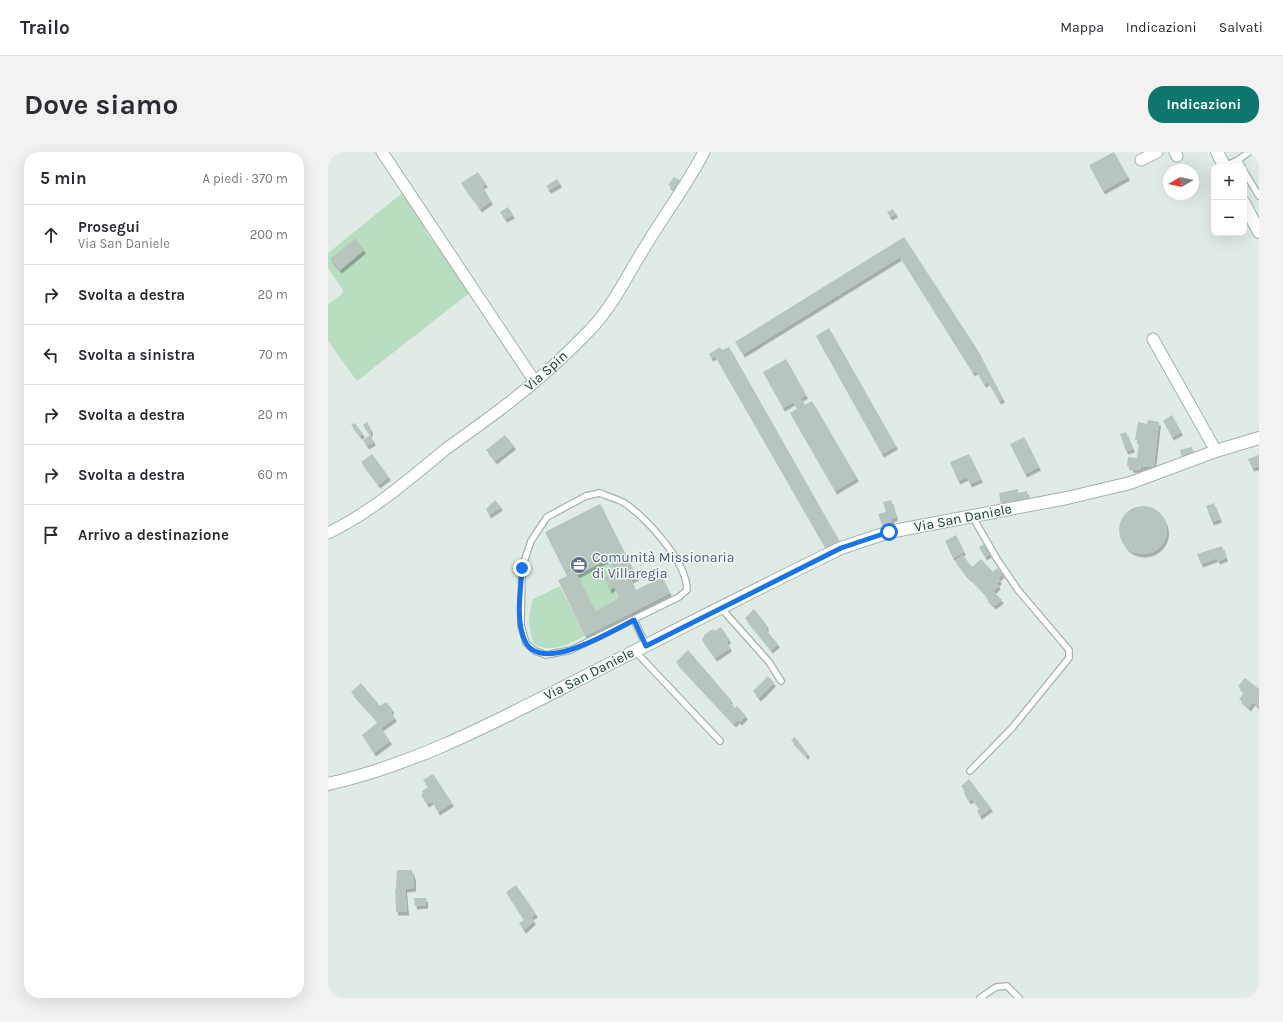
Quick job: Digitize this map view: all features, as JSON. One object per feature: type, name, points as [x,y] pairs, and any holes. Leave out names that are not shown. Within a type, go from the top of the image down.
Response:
[{"type":"street","points":[[382,152],[535,382]]},
{"type":"street","name":"Via Spin","points":[[328,533],[358,516],[387,496],[535,382],[590,330],[606,311],[704,152]]},
{"type":"street","points":[[1141,160],[1157,152]]},
{"type":"street","points":[[1217,152],[1223,164]]},
{"type":"street","points":[[1247,210],[1259,232]]},
{"type":"street","points":[[1154,339],[1216,451]]},
{"type":"street","name":"Via San Daniele","points":[[328,784],[355,778],[422,755],[532,703],[841,548],[889,532],[1067,498],[1130,484],[1216,451],[1259,438]]},
{"type":"lane","points":[[1231,164],[1249,152]]},
{"type":"lane","points":[[1238,160],[1240,164]]},
{"type":"lane","points":[[1247,176],[1259,196]]},
{"type":"lane","points":[[600,493],[625,503],[646,522],[667,546],[679,564],[687,582],[687,590],[679,597],[634,620],[571,650],[561,653],[546,655],[535,651],[526,643],[521,625],[522,568],[532,541],[547,517],[586,496],[600,493]]},
{"type":"lane","points":[[970,771],[1012,728],[1069,658],[1069,650],[1018,590],[997,559],[972,516]]},
{"type":"lane","points":[[721,608],[769,662],[781,681]]},
{"type":"lane","points":[[634,620],[646,646]]},
{"type":"lane","points":[[635,651],[720,741]]},
{"type":"lane","points":[[980,998],[996,987],[1006,986],[1018,998]]},
{"type":"green space","points":[[406,190],[427,233],[472,291],[357,381],[328,341],[328,305],[342,294],[343,290],[328,268],[328,253]]},
{"type":"green space","points":[[608,559],[615,572],[604,577],[610,589],[614,587],[619,598],[595,611],[577,575]]},
{"type":"green space","points":[[560,586],[585,636],[560,647],[541,647],[534,644],[530,627],[530,611],[533,599]]},
{"type":"building","points":[[1114,152],[1128,177],[1103,191],[1089,165]]},
{"type":"building","points":[[478,172],[486,184],[482,186],[491,201],[480,209],[461,183]]},
{"type":"building","points":[[674,177],[681,181],[675,190],[668,185]]},
{"type":"building","points":[[557,179],[560,184],[549,190],[546,186]]},
{"type":"building","points":[[508,207],[513,215],[505,219],[500,212]]},
{"type":"building","points":[[893,209],[896,214],[890,217],[887,212]]},
{"type":"building","points":[[904,237],[977,349],[1003,399],[999,401],[988,382],[984,384],[976,371],[973,373],[900,257],[743,354],[735,342]]},
{"type":"building","points":[[355,239],[364,250],[340,270],[330,259]]},
{"type":"building","points":[[829,328],[896,446],[882,454],[816,336]]},
{"type":"building","points":[[720,347],[722,350],[729,347],[841,544],[827,551],[715,356],[711,358],[709,354]]},
{"type":"building","points":[[786,359],[806,395],[801,398],[805,405],[812,401],[857,478],[835,491],[790,413],[797,409],[793,402],[783,408],[763,372]]},
{"type":"building","points":[[1172,415],[1181,432],[1172,437],[1163,421]]},
{"type":"building","points":[[1148,420],[1159,422],[1154,466],[1141,467],[1140,470],[1131,469],[1131,467],[1127,466],[1128,457],[1137,458],[1139,440],[1135,440],[1138,422],[1147,424]]},
{"type":"building","points":[[367,422],[371,430],[370,435],[363,425]]},
{"type":"building","points":[[355,423],[363,434],[360,436],[351,425]]},
{"type":"building","points":[[1126,432],[1133,449],[1126,451],[1120,434]]},
{"type":"building","points":[[370,435],[374,442],[367,446],[363,440]]},
{"type":"building","points":[[505,435],[514,446],[495,461],[486,450]]},
{"type":"building","points":[[1024,437],[1039,467],[1025,474],[1010,444]]},
{"type":"building","points":[[1192,447],[1194,454],[1182,457],[1180,450]]},
{"type":"building","points":[[372,454],[389,477],[378,485],[361,462]]},
{"type":"building","points":[[969,454],[981,479],[970,484],[967,477],[958,481],[950,462]]},
{"type":"building","points":[[1259,455],[1259,466],[1252,468],[1248,459]]},
{"type":"building","points":[[1018,489],[1018,493],[1027,491],[1028,500],[1001,505],[999,493]]},
{"type":"building","points":[[495,500],[501,507],[489,515],[486,509]]},
{"type":"building","points":[[891,500],[896,517],[892,519],[892,522],[882,525],[878,514],[886,512],[883,502]]},
{"type":"building","points":[[1214,503],[1220,519],[1212,522],[1206,506]]},
{"type":"building","name":"Comunità Missionaria di Villaregia","points":[[600,504],[637,577],[631,580],[636,590],[662,577],[670,593],[585,636],[558,580],[567,576],[545,532]],"holes":[[[608,559],[615,572],[604,577],[610,590],[614,587],[619,598],[595,611],[577,575]]]},
{"type":"building","points":[[1143,506],[1152,508],[1160,513],[1165,521],[1167,530],[1165,539],[1160,547],[1152,552],[1143,554],[1134,552],[1126,547],[1121,539],[1119,530],[1121,521],[1126,513],[1134,508]]},
{"type":"building","points":[[956,535],[964,552],[953,558],[945,541]]},
{"type":"building","points":[[984,544],[990,554],[985,557],[979,547]]},
{"type":"building","points":[[1222,546],[1226,558],[1218,561],[1217,558],[1201,564],[1197,554]]},
{"type":"building","points":[[963,555],[972,567],[981,559],[993,572],[997,568],[1003,574],[998,578],[1000,580],[997,584],[999,586],[993,591],[1002,600],[994,606],[986,598],[987,596],[965,574],[955,561]]},
{"type":"building","points":[[754,609],[766,624],[767,628],[765,629],[778,644],[771,650],[745,618]]},
{"type":"building","points":[[721,627],[729,639],[727,642],[730,648],[715,658],[702,640],[705,634],[713,629],[715,631]]},
{"type":"building","points":[[688,650],[731,700],[729,702],[735,708],[737,706],[746,716],[740,722],[738,720],[734,724],[676,662]]},
{"type":"building","points":[[768,676],[774,683],[759,698],[753,691]]},
{"type":"building","points":[[1245,678],[1259,689],[1259,707],[1253,702],[1249,708],[1239,699],[1244,693],[1238,686]]},
{"type":"building","points":[[361,683],[380,706],[386,702],[392,709],[391,713],[395,718],[381,728],[390,741],[374,753],[362,735],[378,722],[351,692]]},
{"type":"building","points":[[795,737],[808,754],[806,756],[791,740]]},
{"type":"building","points":[[433,774],[452,803],[438,812],[432,801],[427,804],[421,795],[423,793],[422,791],[428,787],[423,780]]},
{"type":"building","points":[[969,779],[991,808],[980,816],[977,811],[980,809],[972,799],[969,801],[961,786]]},
{"type":"building","points":[[397,870],[412,870],[414,878],[414,888],[405,889],[407,912],[396,912],[395,889]]},
{"type":"building","points":[[516,885],[536,914],[531,917],[534,921],[524,930],[519,923],[524,920],[506,892]]},
{"type":"building","points":[[414,898],[426,898],[426,905],[415,906]]},
{"type":"place","name":"Comunità Missionaria di Villaregia","points":[[579,565]]},
{"type":"route","points":[[522,568],[520,605],[521,625],[526,643],[535,651],[546,655],[571,650],[634,620],[646,646],[841,548],[889,532]]}]
